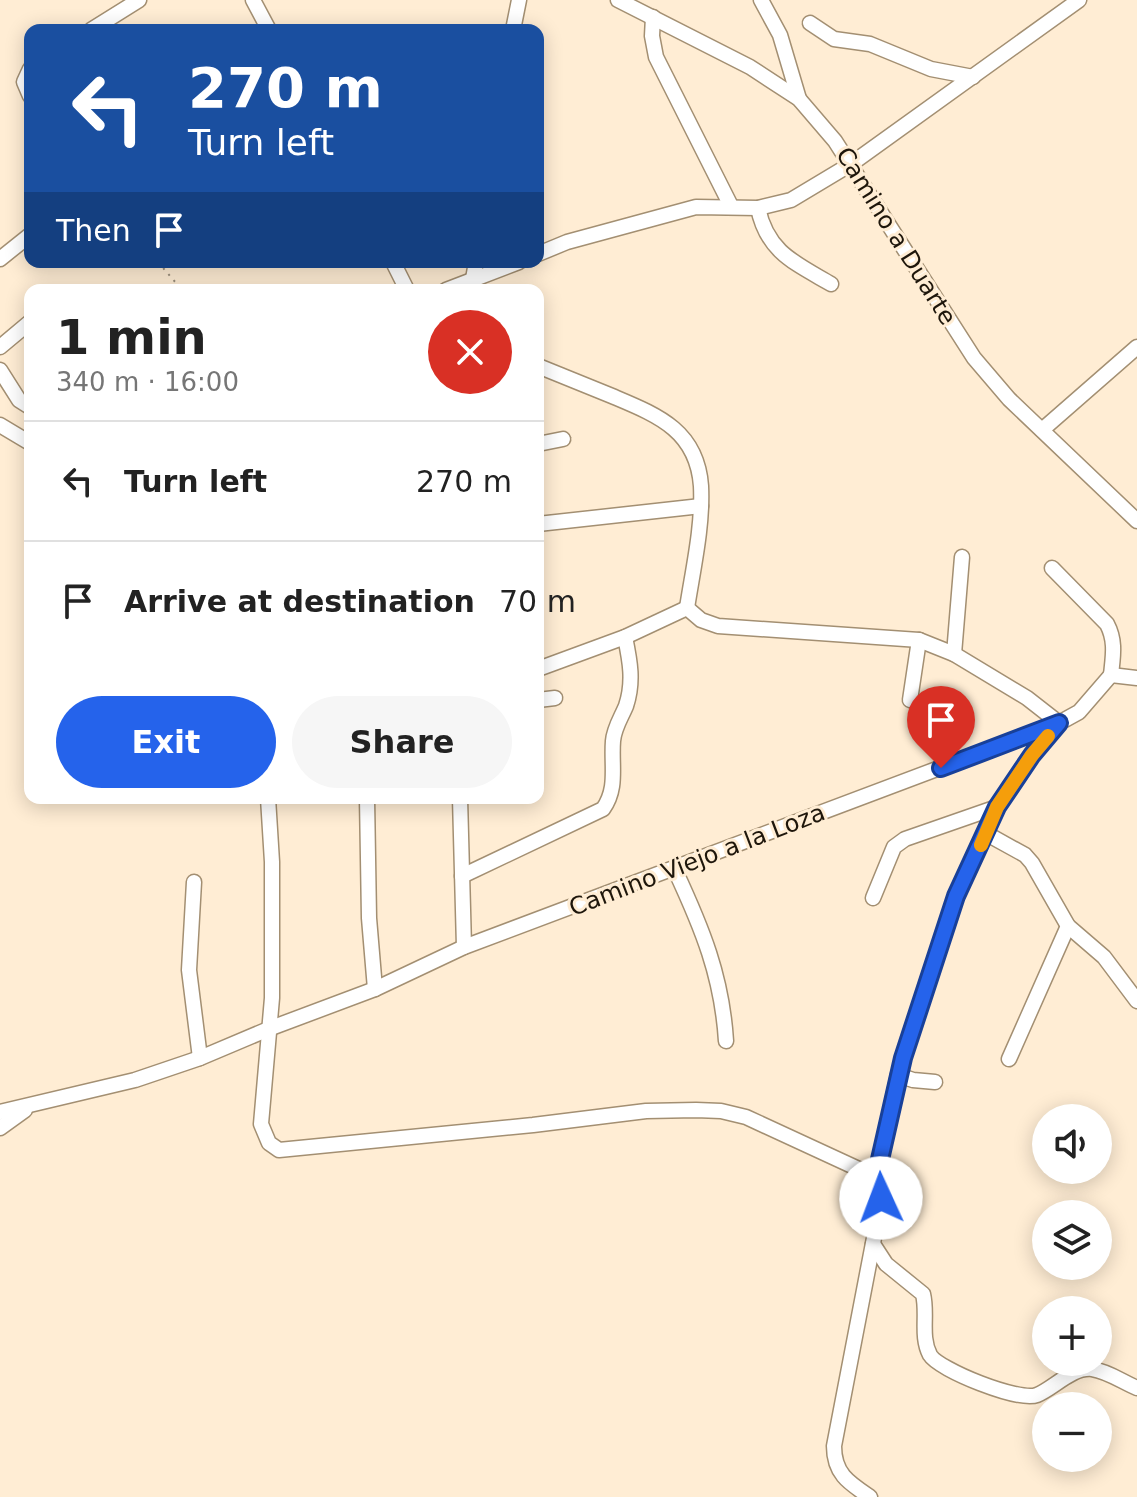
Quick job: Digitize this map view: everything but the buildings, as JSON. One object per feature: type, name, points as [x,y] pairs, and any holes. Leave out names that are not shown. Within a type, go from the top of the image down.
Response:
[{"type":"street","points":[[101,24],[139,0]]},
{"type":"street","points":[[253,0],[266,24]]},
{"type":"street","points":[[514,24],[519,0]]},
{"type":"street","name":"Camino a Duarte","points":[[618,0],[750,67],[799,99],[820,120],[851,164],[940,310],[974,358],[1009,399],[1137,521]]},
{"type":"street","points":[[761,0],[780,35],[799,99]]},
{"type":"street","points":[[544,252],[567,242],[681,210],[731,206],[758,208],[791,200],[851,164],[1079,0]]},
{"type":"street","points":[[653,17],[652,36],[656,57],[731,206]]},
{"type":"street","points":[[810,23],[834,39],[870,44],[931,69],[973,77]]},
{"type":"street","points":[[758,208],[766,235],[774,246],[788,259],[831,284]]},
{"type":"street","points":[[0,259],[24,240]]},
{"type":"street","points":[[476,284],[507,268]]},
{"type":"street","points":[[0,347],[24,327]]},
{"type":"street","points":[[1042,430],[1135,352]]},
{"type":"street","points":[[544,368],[656,414],[671,424],[690,448],[701,483],[701,506],[687,608]]},
{"type":"street","points":[[0,370],[24,403]]},
{"type":"street","points":[[0,425],[24,439]]},
{"type":"street","points":[[544,443],[563,439]]},
{"type":"street","points":[[544,523],[701,506]]},
{"type":"street","points":[[954,654],[962,557]]},
{"type":"street","points":[[1052,568],[1107,624],[1114,648],[1111,675],[1134,678]]},
{"type":"street","points":[[544,667],[625,637],[687,608]]},
{"type":"street","points":[[687,608],[701,620],[718,626],[919,640],[954,654],[1027,698],[1059,723],[1032,755],[997,807],[948,919],[898,1075],[876,1177],[881,1198],[834,1446],[837,1469],[846,1481],[870,1497]]},
{"type":"street","points":[[462,876],[603,809],[611,798],[613,740],[631,681],[632,669],[625,637]]},
{"type":"street","points":[[910,700],[919,640]]},
{"type":"street","name":"Camino Viejo a la Loza","points":[[0,1112],[135,1080],[200,1058],[375,989],[464,947],[1059,723],[1079,712],[1111,675]]},
{"type":"street","points":[[544,699],[555,698]]},
{"type":"street","points":[[268,804],[272,862],[271,1028],[261,1124],[269,1143],[279,1150],[646,1111],[721,1111],[746,1117],[876,1177]]},
{"type":"street","points":[[367,804],[369,918],[375,989]]},
{"type":"street","points":[[460,804],[464,947]]},
{"type":"street","points":[[873,898],[894,847],[905,839],[997,807]]},
{"type":"street","points":[[987,834],[1025,855],[1068,926],[1104,957],[1137,1001]]},
{"type":"street","points":[[675,870],[710,950],[726,1041]]},
{"type":"street","points":[[194,882],[189,970],[200,1058]]},
{"type":"street","points":[[1009,1059],[1068,926]]},
{"type":"street","points":[[898,1075],[935,1082]]},
{"type":"street","points":[[0,1128],[32,1105]]},
{"type":"street","points":[[873,1244],[886,1264],[923,1294],[925,1342],[935,1361],[984,1385],[1027,1397],[1037,1395],[1085,1370],[1104,1373],[1137,1388]]},
{"type":"path","points":[[163,268],[177,284]]},
{"type":"slow traffic","points":[[981,845],[997,807],[1048,736]]},
{"type":"route","points":[[881,1198],[876,1177],[898,1075],[956,896],[997,807],[1032,755],[1059,723],[941,768]]}]
